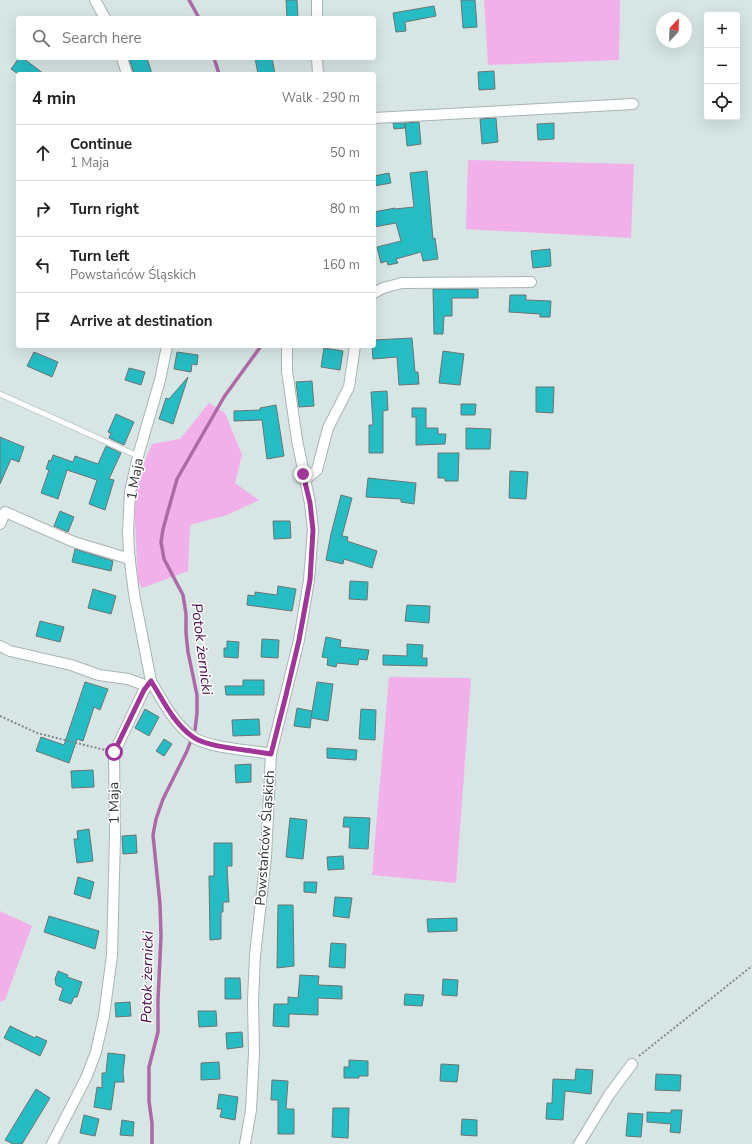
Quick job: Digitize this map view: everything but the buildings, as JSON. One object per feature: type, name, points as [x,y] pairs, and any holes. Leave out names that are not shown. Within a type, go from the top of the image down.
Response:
[{"type":"street","points":[[95,0],[104,16]]},
{"type":"street","points":[[316,0],[317,16]]},
{"type":"street","points":[[123,60],[126,72]]},
{"type":"street","points":[[318,60],[318,72]]},
{"type":"street","points":[[376,118],[633,104]]},
{"type":"street","points":[[376,292],[384,288],[402,284],[531,282]]},
{"type":"street","name":"1 Maja","points":[[52,1144],[86,1078],[96,1052],[104,1016],[112,956],[115,836],[114,752],[149,684],[130,559],[128,532],[130,492],[138,456],[160,380],[167,348]]},
{"type":"street","name":"Powstańców Śląskich","points":[[245,1144],[251,1110],[254,1053],[253,1000],[255,955],[266,857],[271,754],[299,640],[310,580],[313,530],[310,503],[297,440],[289,383],[287,348]]},
{"type":"street","points":[[305,480],[317,470],[328,428],[349,387],[355,348]]},
{"type":"street","points":[[0,524],[6,512],[74,542],[130,559]]},
{"type":"street","points":[[0,646],[10,651],[71,665],[99,675],[128,679],[149,684],[180,726],[194,738],[219,746],[271,754]]},
{"type":"street","points":[[579,1144],[609,1095],[632,1064]]},
{"type":"lane","points":[[0,394],[138,456]]},
{"type":"path","points":[[0,716],[38,733],[114,752]]},
{"type":"path","points":[[632,1064],[639,1056],[752,966]]},
{"type":"shaded area","points":[[484,0],[620,0],[619,60],[488,65]]},
{"type":"shaded area","points":[[468,160],[634,164],[631,238],[466,229]]},
{"type":"shaded area","points":[[209,403],[225,413],[242,455],[235,483],[259,500],[227,515],[190,525],[188,571],[142,588],[138,581],[134,503],[139,475],[152,444],[180,439]]},
{"type":"shaded area","points":[[389,677],[471,679],[456,883],[372,875]]},
{"type":"shaded area","points":[[0,911],[32,926],[5,1000],[0,1002]]},
{"type":"waterway","name":"Potok żernicki","points":[[189,0],[198,16]]},
{"type":"waterway","name":"Potok żernicki","points":[[215,60],[218,72]]},
{"type":"waterway","name":"Potok żernicki","points":[[152,1144],[152,1123],[149,1101],[149,1067],[158,1032],[161,936],[160,904],[153,835],[156,819],[163,799],[187,751],[195,730],[197,713],[197,695],[188,652],[186,614],[183,595],[164,559],[161,542],[163,529],[177,479],[224,397],[260,348]]},
{"type":"route","points":[[114,752],[144,690],[151,681],[180,726],[194,738],[219,746],[271,754],[299,640],[310,580],[313,530],[310,503],[303,474]]}]
